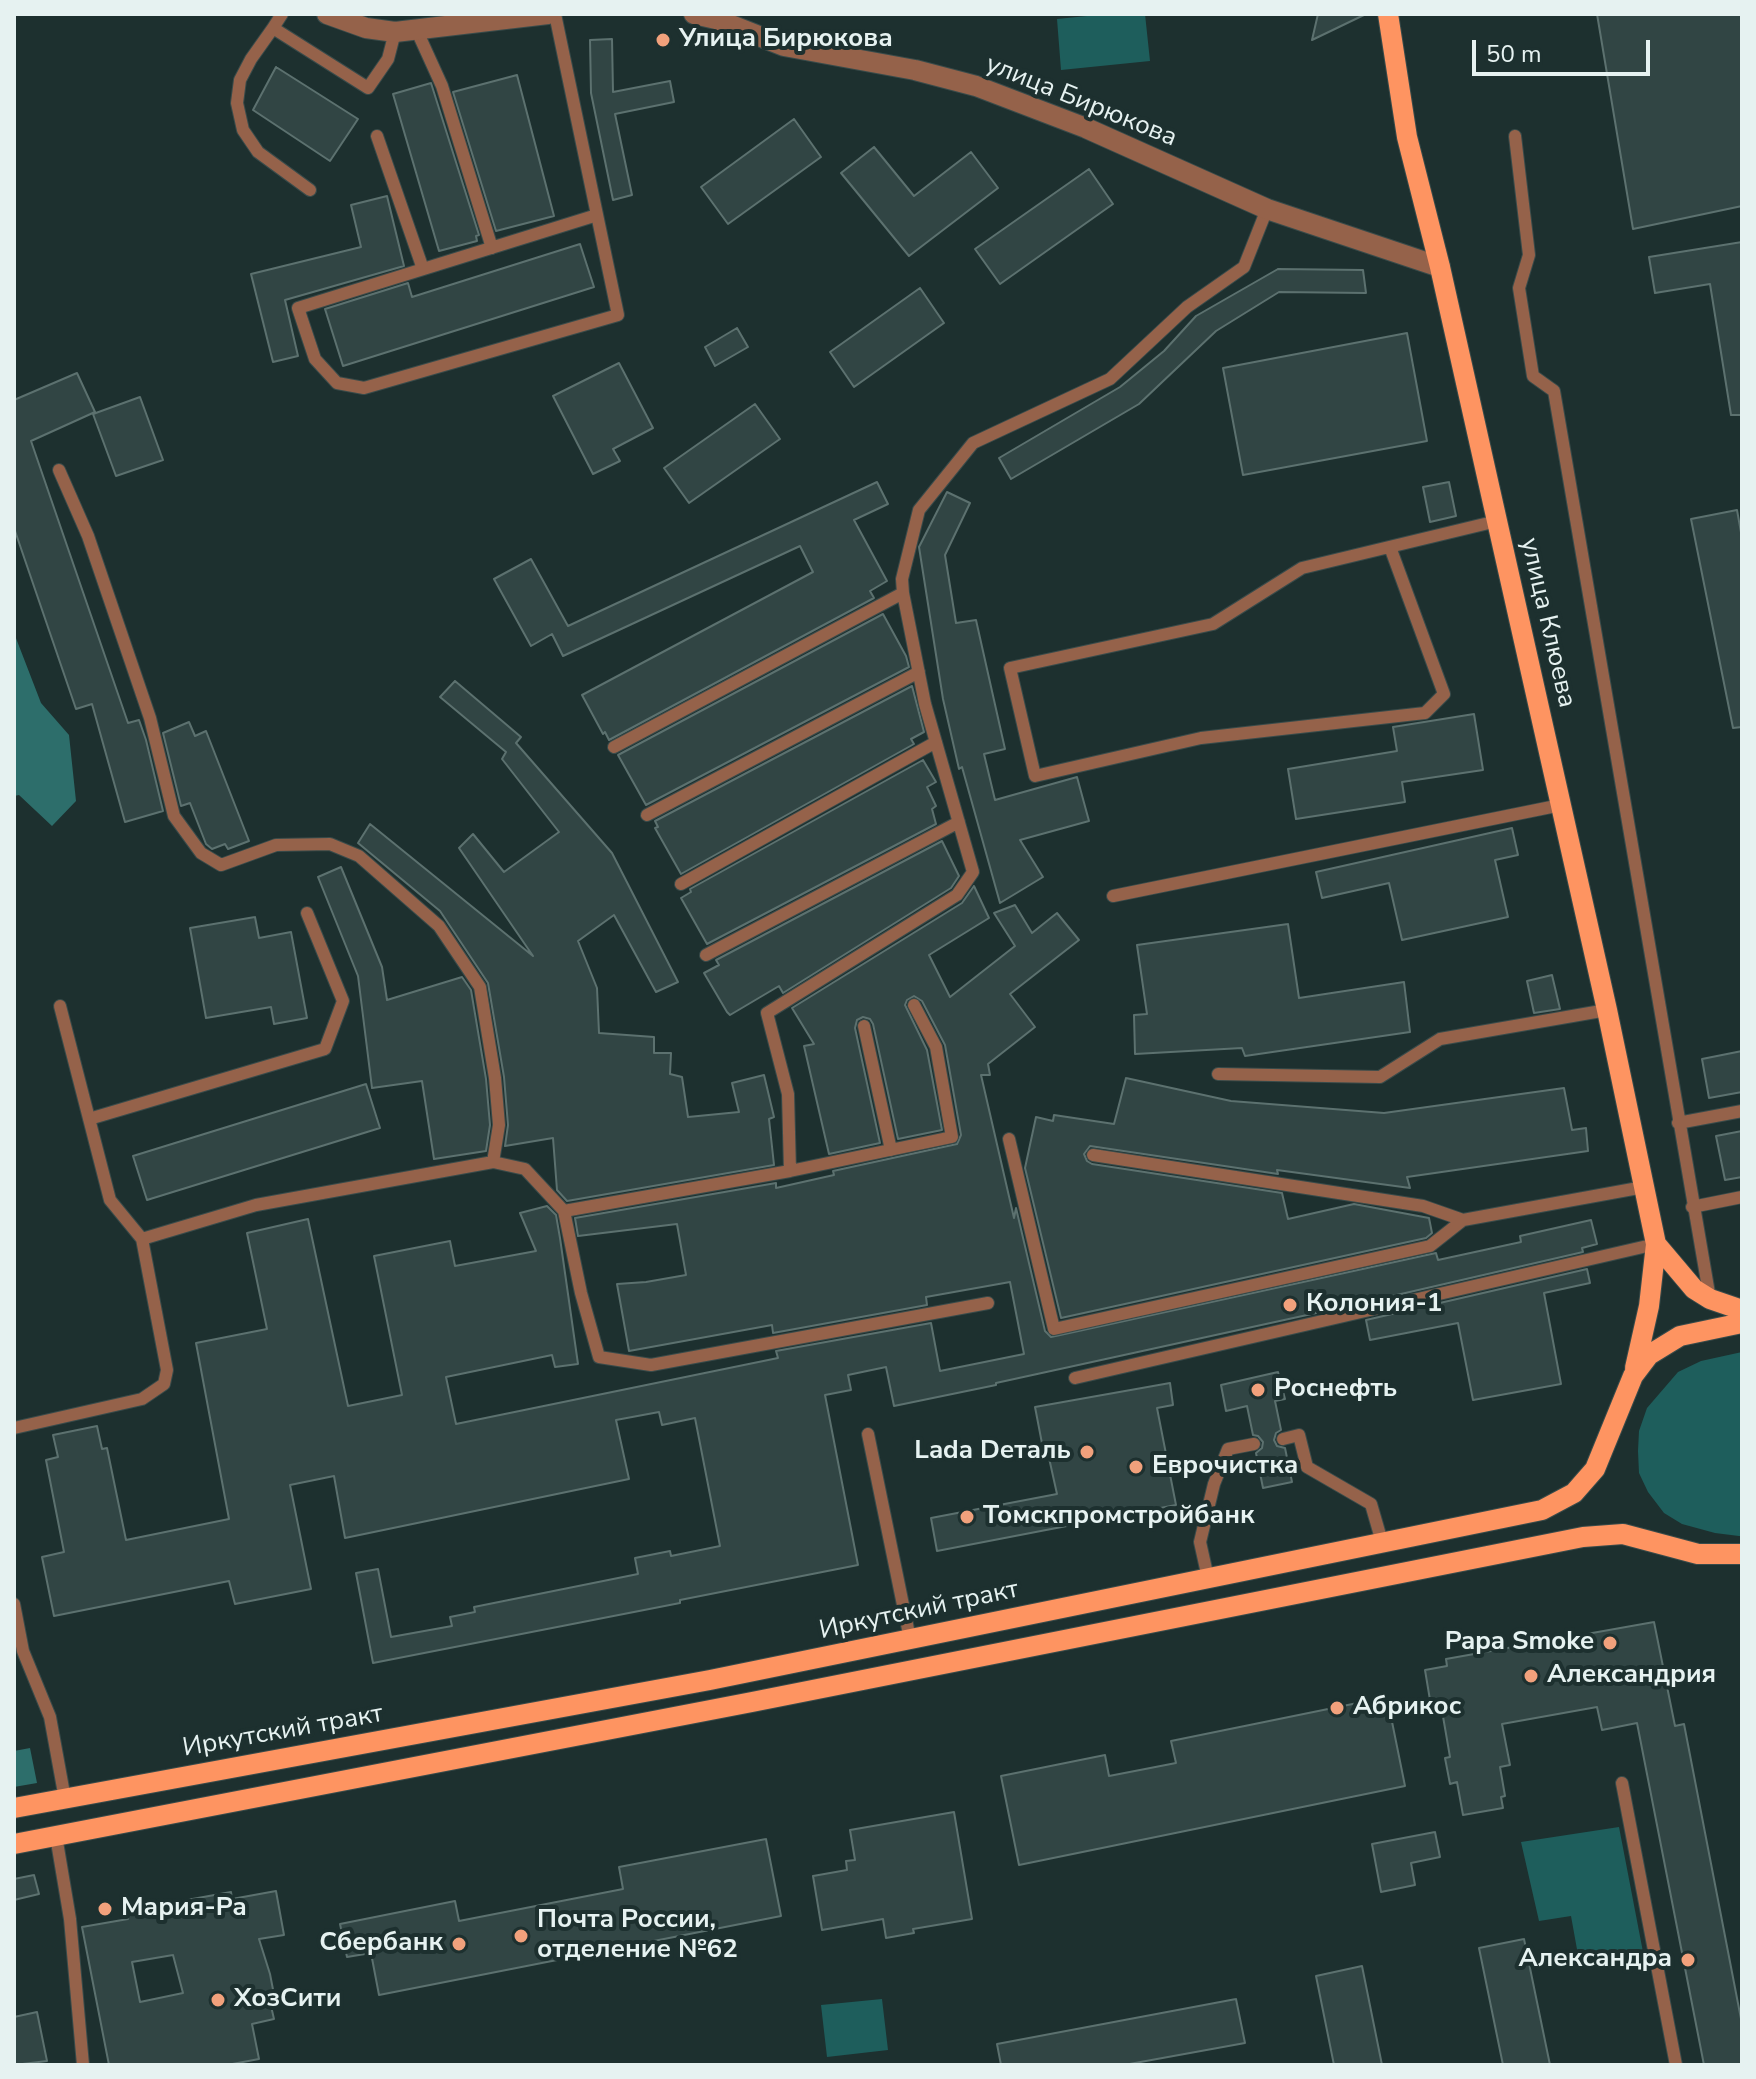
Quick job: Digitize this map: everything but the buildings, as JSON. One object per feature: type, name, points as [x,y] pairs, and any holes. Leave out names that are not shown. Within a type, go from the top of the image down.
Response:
[{"type":"main road","name":"улица Клюева","points":[[1388,14],[1407,137],[1440,267],[1607,1010],[1656,1244],[1649,1306],[1633,1376]]},
{"type":"main road","name":"улица Клюева","points":[[1656,1244],[1694,1289],[1710,1299],[1742,1310]]},
{"type":"main road","name":"Иркутский тракт","points":[[14,1808],[710,1680],[1542,1510],[1574,1493],[1595,1469],[1633,1376],[1649,1355],[1680,1336],[1742,1323]]},
{"type":"main road","points":[[14,1844],[783,1696],[1583,1537],[1623,1534],[1698,1554],[1742,1554]]},
{"type":"street","points":[[327,14],[366,28],[395,32],[548,14]]},
{"type":"street","name":"улица Бирюкова","points":[[694,14],[716,19],[784,46],[915,70],[976,86],[1086,128],[1267,209],[1440,267]]},
{"type":"lane","points":[[282,14],[240,80],[237,103],[243,130],[258,152],[310,190]]},
{"type":"lane","points":[[555,14],[618,315],[364,388],[337,383],[315,359],[298,308],[597,215]]},
{"type":"lane","points":[[273,28],[368,88],[388,59],[395,32]]},
{"type":"lane","points":[[417,31],[442,86],[492,248]]},
{"type":"lane","points":[[377,136],[423,269]]},
{"type":"lane","points":[[1515,136],[1529,255],[1519,288],[1533,376],[1554,391],[1710,1299]]},
{"type":"lane","points":[[790,1171],[788,1094],[767,1013],[957,895],[973,872],[936,742],[903,593],[902,579],[919,510],[973,443],[1110,379],[1187,307],[1244,267],[1267,209]]},
{"type":"lane","points":[[59,470],[88,536],[150,718],[174,816],[201,853],[221,865],[276,845],[330,844],[359,856],[439,926],[480,987],[495,1078],[499,1125],[493,1162]]},
{"type":"lane","points":[[1390,547],[1444,694],[1425,713],[1201,738],[1035,776],[1010,668],[1213,624],[1302,568],[1497,521]]},
{"type":"lane","points":[[614,747],[903,593]]},
{"type":"lane","points":[[647,815],[919,672]]},
{"type":"lane","points":[[681,884],[936,742]]},
{"type":"lane","points":[[1113,896],[1561,805]]},
{"type":"lane","points":[[706,955],[959,822]]},
{"type":"lane","points":[[89,1119],[325,1049],[343,1001],[307,913]]},
{"type":"lane","points":[[564,1211],[790,1171],[952,1137],[936,1047],[914,1005]]},
{"type":"lane","points":[[14,1428],[142,1399],[164,1384],[167,1370],[142,1239],[110,1200],[60,1006]]},
{"type":"lane","points":[[1218,1074],[1380,1077],[1440,1039],[1607,1010]]},
{"type":"lane","points":[[864,1026],[891,1150]]},
{"type":"lane","points":[[1678,1123],[1742,1111]]},
{"type":"lane","points":[[1009,1139],[1054,1329],[1430,1246],[1463,1220],[1644,1187]]},
{"type":"lane","points":[[1093,1155],[1423,1206],[1463,1220]]},
{"type":"lane","points":[[142,1239],[256,1205],[493,1162],[525,1169],[564,1211],[581,1293],[599,1357],[651,1365],[988,1303]]},
{"type":"lane","points":[[1692,1207],[1742,1197]]},
{"type":"lane","points":[[1075,1378],[1656,1244]]},
{"type":"lane","points":[[868,1434],[910,1639]]},
{"type":"lane","points":[[1283,1439],[1299,1435],[1307,1467],[1371,1504],[1382,1542]]},
{"type":"lane","points":[[1208,1578],[1200,1542],[1214,1484],[1228,1449],[1254,1444]]},
{"type":"lane","points":[[14,1604],[23,1651],[50,1717],[65,1799]]},
{"type":"lane","points":[[1622,1783],[1676,2065]]},
{"type":"lane","points":[[56,1836],[70,1919],[83,2065]]},
{"type":"shaded area","points":[[1145,14],[1150,61],[1061,70],[1057,19]]},
{"type":"shaded area","points":[[14,633],[41,703],[69,735],[76,801],[52,826],[19,795],[14,796]]},
{"type":"shaded area","points":[[1742,1352],[1742,1536],[1739,1536],[1682,1524],[1664,1513],[1648,1492],[1639,1473],[1638,1451],[1639,1431],[1647,1408],[1678,1372],[1701,1361]]},
{"type":"shaded area","points":[[30,1748],[37,1783],[14,1787],[14,1751]]},
{"type":"shaded area","points":[[1619,1827],[1643,1952],[1580,1966],[1571,1916],[1539,1921],[1521,1842]]},
{"type":"shaded area","points":[[882,1999],[888,2050],[827,2057],[821,2005]]},
{"type":"place","name":"Улица Бирюкова","points":[[663,40]]},
{"type":"place","name":"Колония-1","points":[[1290,1305]]},
{"type":"place","name":"Роснефть","points":[[1258,1390]]},
{"type":"place","name":"Lada Dеталь","points":[[1087,1452]]},
{"type":"place","name":"Еврочистка","points":[[1136,1467]]},
{"type":"place","name":"Томскпромстройбанк","points":[[967,1517]]},
{"type":"place","name":"Papa Smoke","points":[[1610,1643]]},
{"type":"place","name":"Александрия","points":[[1531,1676]]},
{"type":"place","name":"Абрикос","points":[[1337,1708]]},
{"type":"place","name":"Мария-Ра","points":[[105,1909]]},
{"type":"place","name":"Почта России, отделение №62","points":[[521,1936]]},
{"type":"place","name":"Сбербанк","points":[[459,1944]]},
{"type":"place","name":"Александра","points":[[1688,1960]]},
{"type":"place","name":"ХозСити","points":[[218,2000]]}]
